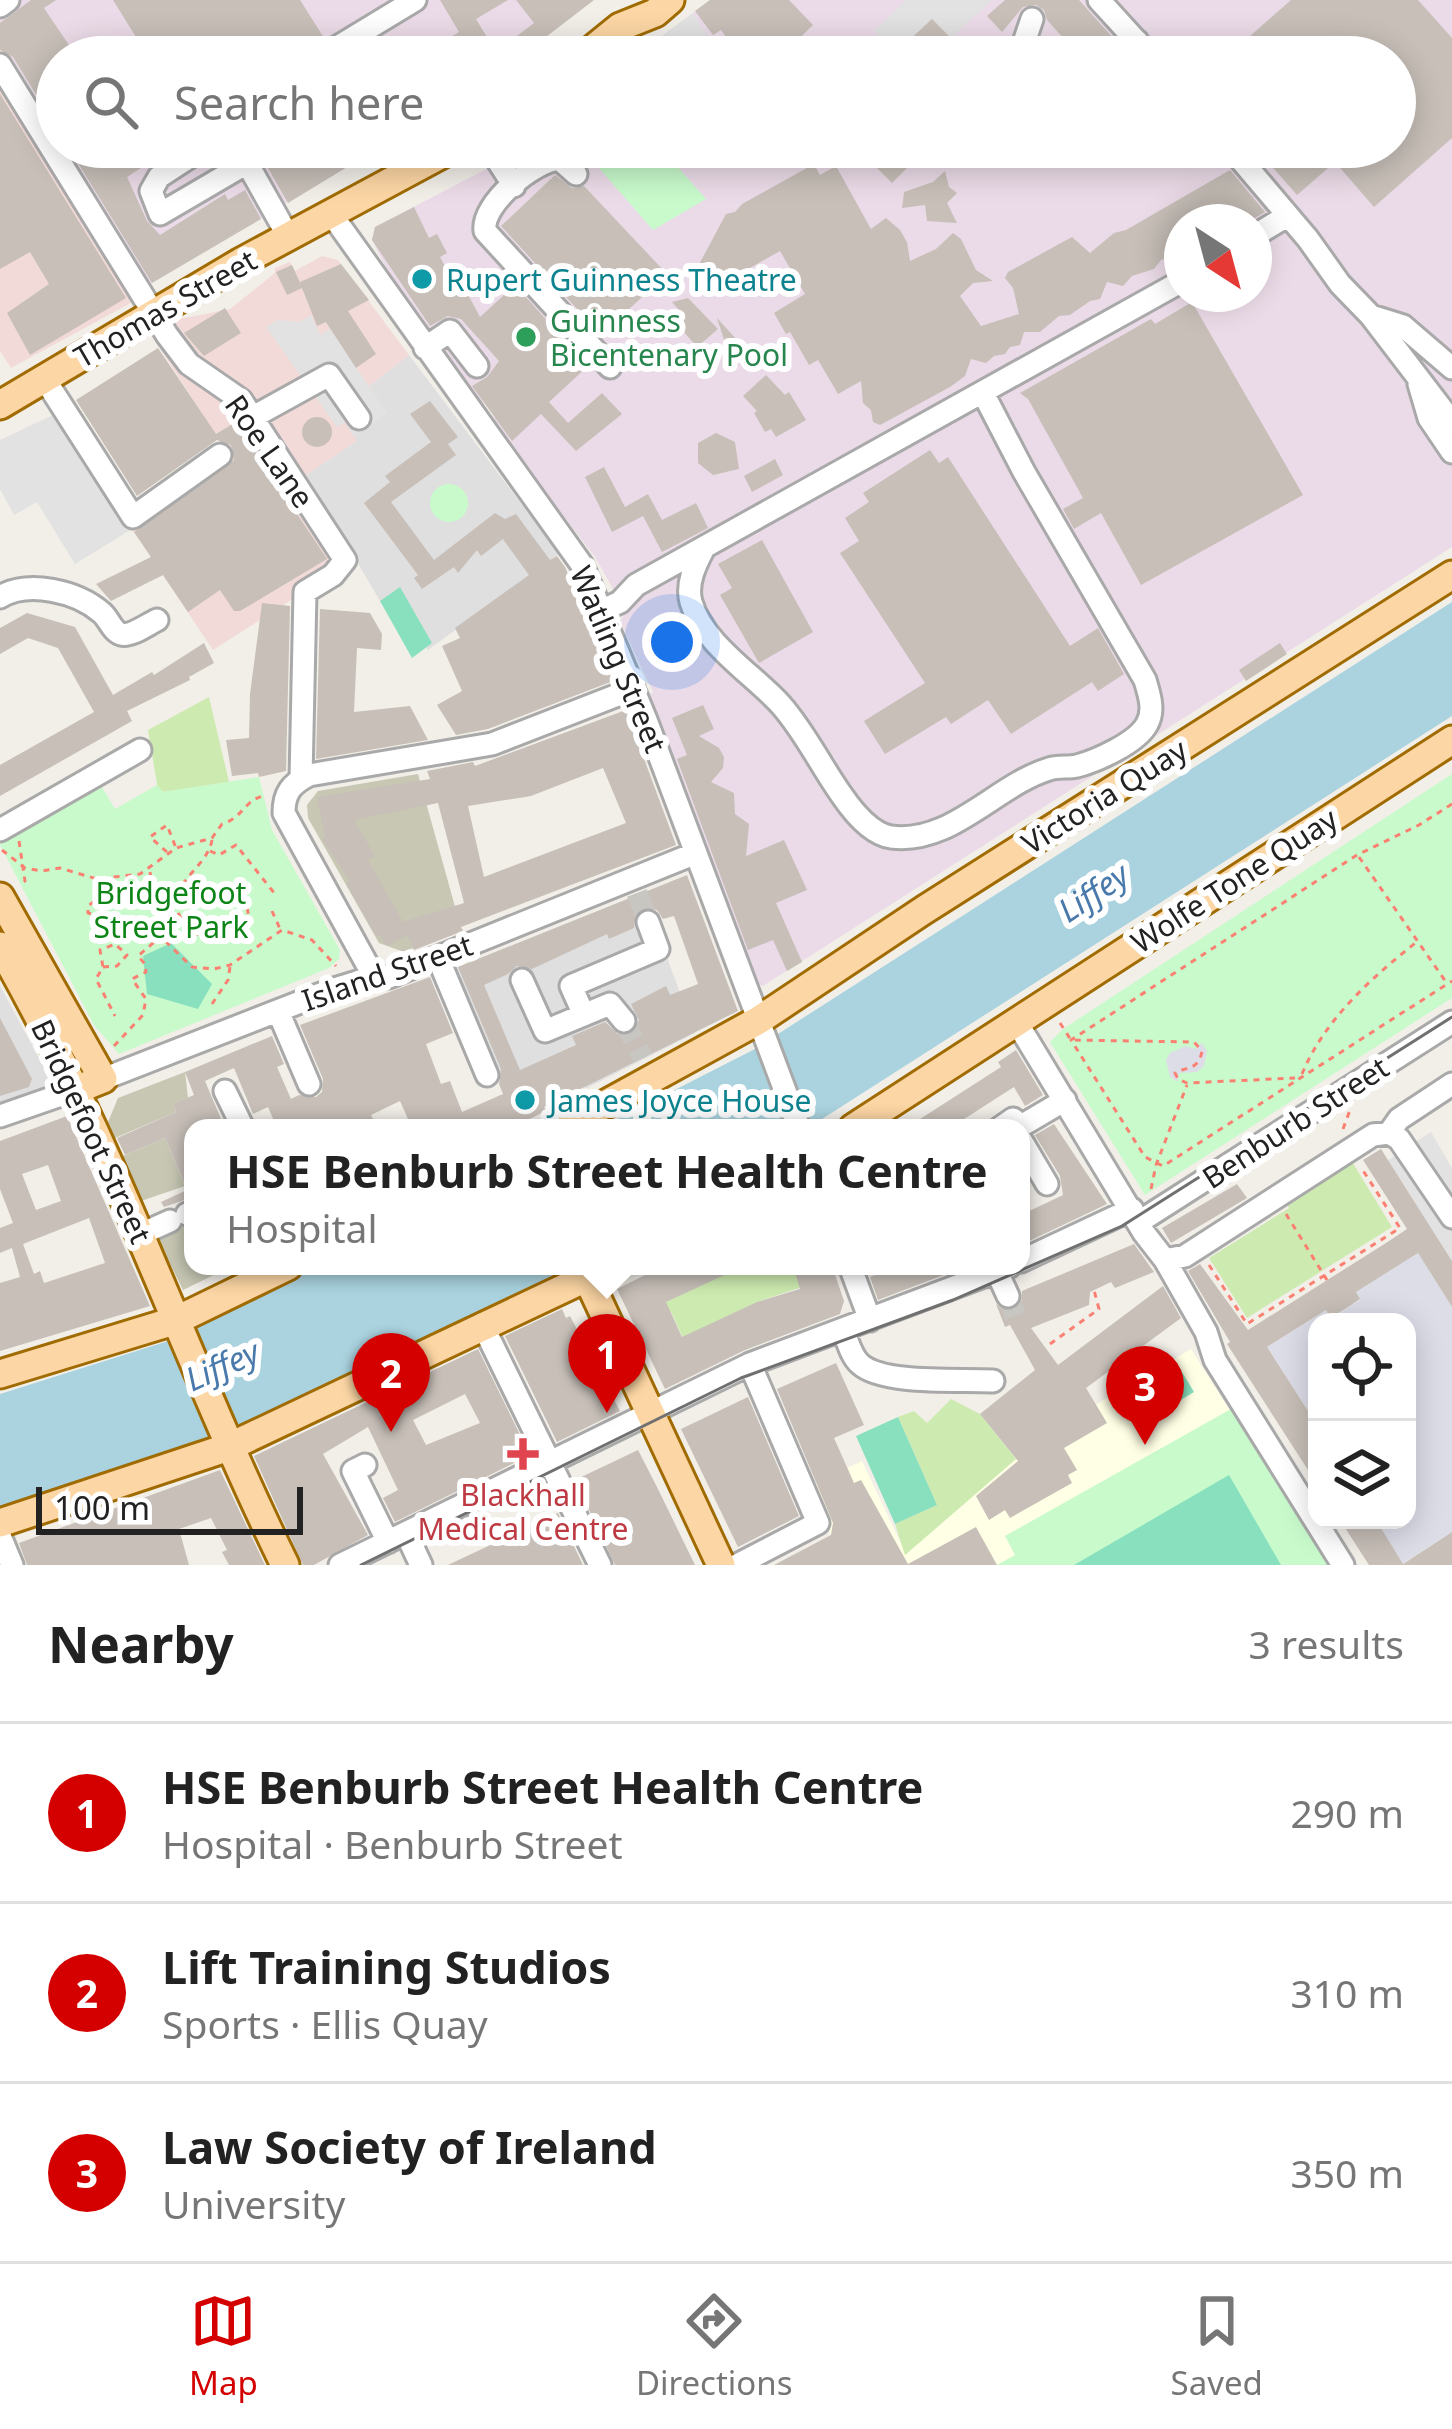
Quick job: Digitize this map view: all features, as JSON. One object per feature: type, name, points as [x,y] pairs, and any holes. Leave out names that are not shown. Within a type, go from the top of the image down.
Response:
[{"type":"main road","points":[[609,36],[638,0]]},
{"type":"main road","points":[[620,27],[656,13],[670,0]]},
{"type":"main road","name":"Thomas Street","points":[[0,405],[155,312],[332,215],[400,168]]},
{"type":"main road","name":"Victoria Quay","points":[[575,1119],[649,1069],[763,1029],[940,899],[1452,575]]},
{"type":"main road","name":"Wolfe Tone Quay","points":[[867,1119],[1452,740]]},
{"type":"main road","name":"Bridgefoot Street","points":[[9,891],[90,1084],[141,1234],[227,1443],[285,1565]]},
{"type":"main road","name":"Bridgefoot Street","points":[[0,946],[11,990],[90,1084]]},
{"type":"main road","points":[[0,1374],[179,1326],[272,1275]]},
{"type":"main road","points":[[0,1523],[227,1443],[583,1275]]},
{"type":"main road","points":[[595,1275],[648,1413],[721,1565]]},
{"type":"street","points":[[0,6],[8,0]]},
{"type":"street","points":[[368,36],[415,0]]},
{"type":"street","points":[[1099,0],[1132,36]]},
{"type":"street","points":[[1026,36],[1032,19]]},
{"type":"street","name":"Roe Lane","points":[[0,65],[36,122]]},
{"type":"street","name":"Roe Lane","points":[[65,168],[189,364],[227,388],[253,418],[345,560],[333,575],[305,592],[301,779]]},
{"type":"street","points":[[174,168],[151,190],[160,214],[224,168]]},
{"type":"street","points":[[249,168],[288,236]]},
{"type":"street","points":[[502,168],[514,186]]},
{"type":"street","points":[[535,168],[490,209],[483,220],[485,231],[610,367]]},
{"type":"street","points":[[569,168],[576,174]]},
{"type":"street","points":[[1247,168],[1452,422]]},
{"type":"street","name":"Watling Street","points":[[332,215],[574,553],[603,610],[796,1119]]},
{"type":"street","points":[[1272,225],[1287,216]]},
{"type":"street","points":[[603,610],[620,602],[636,585],[1164,291]]},
{"type":"street","points":[[1370,316],[1403,326],[1452,368]]},
{"type":"street","points":[[425,348],[450,332],[477,366]]},
{"type":"street","points":[[253,418],[329,375],[359,418]]},
{"type":"street","points":[[44,378],[133,517],[220,455]]},
{"type":"street","points":[[1418,380],[1429,418],[1452,452]]},
{"type":"street","points":[[703,550],[692,570],[691,602],[713,639],[782,706],[846,801],[866,824],[886,837],[914,837],[944,828],[1051,768],[1076,766],[1118,746],[1148,724],[1151,704],[1145,680],[983,393]]},
{"type":"street","points":[[0,597],[23,586],[74,598],[101,612],[117,633],[127,635],[157,620]]},
{"type":"street","points":[[374,977],[284,814],[284,800],[292,784],[421,750],[492,744],[633,689]]},
{"type":"street","points":[[0,830],[140,750]]},
{"type":"street","name":"Island Street","points":[[0,1116],[278,1011],[374,977],[389,977],[634,886],[696,853]]},
{"type":"street","points":[[584,1015],[571,986],[658,949],[648,922]]},
{"type":"street","points":[[438,958],[487,1075]]},
{"type":"street","points":[[522,980],[545,1031],[610,1004],[624,1021]]},
{"type":"street","points":[[278,1011],[309,1084]]},
{"type":"street","points":[[1016,1021],[1166,1261],[1206,1332],[1215,1360],[1308,1506]]},
{"type":"street","name":"Benburb Street","points":[[1030,1258],[1137,1219],[1452,1022]]},
{"type":"street","points":[[1166,1261],[1185,1256],[1373,1135],[1388,1133],[1399,1119],[1452,1084]]},
{"type":"street","points":[[225,1090],[239,1119]]},
{"type":"street","points":[[1030,1121],[1066,1100]]},
{"type":"street","points":[[1388,1133],[1410,1152],[1452,1217]]},
{"type":"street","points":[[1030,1157],[1048,1184]]},
{"type":"street","points":[[141,1234],[183,1216]]},
{"type":"street","points":[[853,1275],[870,1321]]},
{"type":"street","points":[[340,1565],[554,1469],[648,1413],[750,1364],[989,1275]]},
{"type":"street","points":[[1005,1275],[1008,1296]]},
{"type":"street","points":[[482,1324],[600,1565]]},
{"type":"street","points":[[843,1330],[856,1360],[869,1370],[894,1377],[993,1381]]},
{"type":"street","points":[[737,1565],[818,1523],[750,1364]]},
{"type":"street","points":[[365,1465],[353,1471],[422,1565]]},
{"type":"street","points":[[1322,1529],[1343,1565]]},
{"type":"street","points":[[0,1536],[12,1565]]},
{"type":"path","points":[[246,902],[245,927],[221,941],[204,939],[187,928],[178,914],[176,897],[181,883],[210,851],[217,828],[239,818],[255,797],[284,800]]},
{"type":"path","points":[[1071,1040],[1357,855],[1452,804]]},
{"type":"path","points":[[168,853],[150,837],[166,825],[176,848]]},
{"type":"path","points":[[0,848],[25,868],[60,868],[97,879],[149,871],[176,848],[212,838]]},
{"type":"path","points":[[9,891],[25,881],[21,841]]},
{"type":"path","points":[[210,851],[219,855],[236,845],[275,894]]},
{"type":"path","points":[[1059,1022],[1144,1157],[1162,1166],[1450,982],[1357,855]]},
{"type":"path","points":[[149,871],[161,937],[196,968],[230,965],[281,930]]},
{"type":"path","points":[[97,879],[101,896],[88,906],[88,913],[99,916],[113,936]]},
{"type":"path","points":[[154,894],[176,897]]},
{"type":"path","points":[[272,911],[281,930],[312,940],[340,968]]},
{"type":"path","points":[[115,1016],[96,979],[103,968],[100,950],[125,928],[135,927]]},
{"type":"path","points":[[138,956],[161,937]]},
{"type":"path","points":[[1301,1078],[1309,1056],[1329,1028],[1418,941]]},
{"type":"path","points":[[90,1084],[107,1053],[146,1008],[141,987],[132,979],[146,972],[145,964],[110,943]]},
{"type":"path","points":[[325,956],[340,947]]},
{"type":"path","points":[[103,968],[117,966],[127,955]]},
{"type":"path","points":[[212,1004],[228,980],[230,965]]},
{"type":"path","points":[[1071,1040],[1193,1042],[1202,1051],[1201,1060],[1194,1068],[1175,1073],[1187,1083],[1301,1078]]},
{"type":"path","points":[[1154,1197],[1150,1192],[1156,1165],[1187,1083]]},
{"type":"path","points":[[1205,1258],[1247,1324],[1400,1228],[1342,1138],[1349,1112],[1364,1101]]},
{"type":"path","points":[[1050,1344],[1099,1309],[1094,1290]]},
{"type":"shaded area","points":[[0,0],[586,0],[544,36],[36,36],[36,104],[0,47]]},
{"type":"shaded area","points":[[710,0],[1452,0],[1452,547],[763,986],[754,983],[701,846],[649,696],[653,692],[620,621],[626,612],[595,557],[491,421],[494,413],[469,389],[400,296],[372,240],[375,227],[488,168],[1416,168],[1416,36],[663,36]]},
{"type":"shaded area","points":[[906,0],[992,0],[953,36],[879,36],[874,31]]},
{"type":"shaded area","points":[[693,13],[710,36],[662,36]]},
{"type":"shaded area","points":[[0,70],[36,129],[36,168],[60,168],[140,298],[11,368],[0,351]]},
{"type":"shaded area","points":[[77,168],[345,168],[148,285]]},
{"type":"shaded area","points":[[322,256],[338,260],[409,355],[369,386],[387,413],[354,435],[357,441],[306,475],[354,560],[213,650],[132,529],[232,460],[150,333],[169,321],[230,309],[275,273],[275,268],[290,262],[295,271]]},
{"type":"shaded area","points":[[311,315],[320,335],[330,329],[387,413],[353,436],[345,422],[337,427],[266,327],[277,320],[300,322]]},
{"type":"shaded area","points":[[409,355],[559,554],[428,650],[380,601],[306,475],[356,441],[353,436],[386,413],[369,386]]},
{"type":"shaded area","points":[[72,406],[140,506],[123,516],[132,529],[75,564],[37,502],[14,515],[0,489],[0,440]]},
{"type":"shaded area","points":[[418,774],[461,928],[404,952],[379,943],[308,818],[307,805],[318,791]]},
{"type":"shaded area","points":[[643,893],[695,1033],[587,1088],[493,1073],[453,969]]},
{"type":"shaded area","points":[[0,986],[51,1080],[46,1089],[0,1107]]},
{"type":"shaded area","points":[[1202,1043],[1207,1051],[1204,1066],[1197,1072],[1179,1073],[1177,1082],[1170,1077],[1166,1060],[1170,1053],[1186,1046],[1195,1049]]},
{"type":"shaded area","points":[[185,1072],[188,1098],[173,1104],[176,1112],[115,1138],[108,1122],[118,1098]]},
{"type":"shaded area","points":[[1431,1132],[1452,1168],[1452,1261],[1388,1160]]},
{"type":"shaded area","points":[[165,1138],[184,1186],[141,1201],[123,1156]]},
{"type":"shaded area","points":[[184,1226],[184,1275],[214,1275],[183,1290],[158,1239]]},
{"type":"shaded area","points":[[1418,1253],[1452,1307],[1452,1532],[1402,1564],[1381,1529],[1416,1529],[1416,1313],[1339,1313],[1360,1300],[1356,1292]]},
{"type":"shaded area","points":[[1308,1321],[1308,1411],[1267,1347]]},
{"type":"shaded area","points":[[1191,1349],[1328,1565],[774,1565],[831,1536],[807,1486],[862,1461],[906,1554],[1016,1459],[1071,1419]]},
{"type":"green space","points":[[599,168],[679,168],[706,199],[653,230]]},
{"type":"green space","points":[[449,484],[462,490],[468,503],[462,516],[449,522],[436,516],[430,503],[436,490]]},
{"type":"green space","points":[[400,587],[432,643],[412,658],[380,601]]},
{"type":"green space","points":[[209,697],[229,782],[163,792],[163,805],[114,811],[158,790],[148,730]]},
{"type":"green space","points":[[1452,774],[1452,998],[1145,1195],[1050,1042],[1063,1029]]},
{"type":"green space","name":"Bridgefoot Street Park","points":[[259,777],[272,830],[340,950],[339,959],[329,968],[119,1054],[94,1025],[0,845],[7,836],[95,785],[102,787],[115,809],[157,785],[163,792]]},
{"type":"green space","points":[[171,943],[212,984],[198,1009],[147,994],[143,956]]},
{"type":"green space","points":[[1351,1160],[1392,1227],[1247,1318],[1209,1258],[1289,1208],[1286,1202]]},
{"type":"green space","points":[[722,1275],[797,1275],[817,1282],[757,1302],[683,1338],[671,1312],[659,1305]]},
{"type":"green space","points":[[1179,1367],[1194,1392],[1139,1425],[1124,1399]]},
{"type":"green space","points":[[951,1399],[980,1414],[1016,1459],[905,1555],[895,1524],[937,1505],[898,1417],[914,1411],[927,1423]]},
{"type":"green space","points":[[1231,1409],[1328,1565],[997,1565],[1015,1555],[1005,1536]]},
{"type":"green space","points":[[898,1417],[937,1505],[895,1524],[856,1436]]},
{"type":"green space","points":[[1229,1475],[1281,1565],[1074,1565]]},
{"type":"water","name":"Liffey","points":[[1452,602],[1452,716],[822,1119],[618,1119],[753,1050]]},
{"type":"water","name":"Liffey","points":[[303,1275],[554,1275],[239,1429],[0,1506],[0,1394],[165,1342]]},
{"type":"building","points":[[31,0],[56,0],[44,8],[63,36],[36,36],[36,95],[13,57],[0,50],[0,23]]},
{"type":"building","points":[[113,0],[300,0],[323,36],[135,36]]},
{"type":"building","points":[[440,0],[508,0],[476,19],[486,36],[452,36],[459,32]]},
{"type":"building","points":[[516,0],[594,0],[547,36],[517,36],[534,23]]},
{"type":"building","points":[[710,0],[789,0],[813,25],[802,36],[725,36],[721,30],[713,35],[695,11]]},
{"type":"building","points":[[1005,0],[1079,0],[1111,36],[1061,36],[1036,5],[1023,7],[1002,32],[987,16]]},
{"type":"building","points":[[1291,0],[1418,0],[1452,38],[1452,138],[1374,207],[1340,168],[1416,168],[1416,36],[1250,36]]},
{"type":"building","points":[[932,19],[949,36],[914,36]]},
{"type":"building","points":[[0,94],[36,152],[36,168],[46,168],[126,298],[30,355],[7,313],[49,284],[30,252],[0,269]]},
{"type":"building","points":[[81,168],[141,168],[127,177],[147,221],[160,235],[225,194],[228,200],[245,190],[261,219],[152,283]]},
{"type":"building","points":[[268,168],[346,168],[288,203]]},
{"type":"building","points":[[807,168],[816,168],[820,175],[837,168],[871,229],[886,218],[900,230],[910,261],[936,249],[953,233],[961,239],[976,270],[993,281],[973,283],[960,296],[981,326],[1019,314],[1013,288],[1005,278],[1008,272],[1072,237],[1090,253],[1114,233],[1164,208],[1164,259],[1123,286],[1107,282],[1100,299],[1059,316],[1040,332],[1024,332],[1020,345],[1005,354],[986,363],[971,359],[965,376],[950,387],[880,425],[873,422],[871,410],[863,403],[861,381],[838,394],[818,360],[809,365],[790,332],[786,334],[774,313],[805,294],[780,251],[706,293],[696,270],[726,214]]},
{"type":"building","points":[[877,168],[907,168],[892,183]]},
{"type":"building","points":[[1273,168],[1328,168],[1297,195]]},
{"type":"building","points":[[1230,170],[1258,204],[1171,204]]},
{"type":"building","points":[[945,171],[949,187],[957,193],[947,203],[957,223],[927,221],[925,205],[902,208],[904,192],[933,182]]},
{"type":"building","points":[[555,175],[572,188],[584,186],[667,274],[601,335],[501,226]]},
{"type":"building","points":[[414,207],[429,238],[437,234],[447,253],[440,257],[459,292],[465,289],[480,317],[515,285],[588,366],[549,402],[568,423],[602,393],[622,414],[576,451],[541,414],[512,441],[472,386],[499,361],[461,319],[448,316],[430,326],[372,240],[375,227]]},
{"type":"building","points":[[341,264],[369,300],[348,311],[376,354],[356,368],[326,322],[317,326],[302,288],[287,295],[276,272],[292,265],[302,287],[300,282]]},
{"type":"building","points":[[688,298],[718,329],[697,347],[678,325],[686,318],[672,302]]},
{"type":"building","points":[[225,308],[241,333],[204,356],[184,333]]},
{"type":"building","points":[[1175,312],[1198,312],[1303,495],[1141,585],[1101,513],[1074,529],[1063,509],[1083,498],[1028,399],[1020,393],[1151,319],[1155,324]]},
{"type":"building","points":[[717,318],[748,352],[737,362],[723,348]]},
{"type":"building","points":[[158,348],[216,434],[236,422],[327,559],[240,611],[234,611],[220,590],[188,612],[163,575],[111,601],[96,584],[151,557],[134,532],[234,460],[231,445],[217,440],[137,496],[76,400]]},
{"type":"building","points":[[766,375],[785,395],[789,392],[806,420],[776,437],[771,429],[765,432],[757,411],[743,396]]},
{"type":"building","points":[[430,401],[458,437],[448,444],[456,455],[391,502],[434,560],[495,513],[505,519],[516,514],[550,560],[557,556],[565,567],[613,681],[488,729],[456,735],[437,705],[462,691],[442,646],[460,638],[455,628],[529,575],[503,539],[481,556],[477,550],[458,573],[454,567],[422,589],[414,578],[418,575],[364,503],[390,482],[385,476],[431,442],[410,414]]},
{"type":"building","points":[[317,417],[328,421],[332,432],[328,443],[317,447],[306,443],[302,432],[306,421]]},
{"type":"building","points":[[716,433],[735,442],[739,469],[713,475],[698,463],[698,443]]},
{"type":"building","points":[[930,450],[939,463],[948,457],[1070,646],[1098,628],[1124,674],[1098,691],[1092,682],[1011,734],[988,700],[951,724],[946,717],[885,754],[864,721],[925,683],[840,553],[859,541],[845,518],[869,502],[863,493]]},
{"type":"building","points":[[775,459],[783,475],[752,492],[744,476]]},
{"type":"building","points":[[604,467],[625,507],[648,494],[662,520],[696,503],[708,528],[662,552],[643,516],[612,532],[585,477]]},
{"type":"building","points":[[762,540],[813,632],[759,663],[720,595],[732,588],[718,564]]},
{"type":"building","points":[[262,603],[290,606],[286,771],[232,776],[226,740],[249,738]]},
{"type":"building","points":[[320,609],[370,613],[382,634],[381,650],[357,648],[354,712],[410,706],[428,740],[316,759]]},
{"type":"building","points":[[27,613],[75,627],[113,695],[204,643],[214,663],[127,711],[132,721],[0,796],[0,765],[94,712],[58,648],[28,638],[0,654],[0,628]]},
{"type":"building","points":[[1280,643],[1287,654],[1246,681],[1239,670]]},
{"type":"building","points":[[703,705],[714,729],[699,736],[719,748],[724,757],[723,768],[711,782],[734,793],[735,814],[749,824],[746,856],[784,840],[807,890],[776,903],[802,962],[787,971],[773,940],[748,950],[677,759],[687,755],[672,718]]},
{"type":"building","points":[[626,710],[676,845],[461,927],[463,931],[414,950],[407,935],[387,946],[376,936],[346,883],[350,881],[322,839],[317,797],[430,779],[427,771],[473,762],[475,766]],"holes":[[[603,768],[626,823],[484,877],[468,806],[531,796]],[[438,803],[464,903],[403,922],[368,860],[375,856],[354,820]]]},
{"type":"building","points":[[687,875],[738,1011],[544,1107],[546,1111],[530,1119],[408,1119],[400,1101],[371,1115],[373,1119],[273,1119],[268,1107],[253,1114],[234,1068],[205,1081],[221,1119],[184,1119],[184,1183],[165,1138],[125,1155],[117,1138],[176,1112],[173,1104],[194,1095],[185,1072],[272,1036],[284,1064],[277,1067],[291,1099],[316,1097],[322,1092],[323,1079],[300,1025],[430,977],[453,1033],[426,1044],[441,1084],[450,1081],[462,1112],[503,1094],[501,1069],[458,967]],"holes":[[[644,908],[657,910],[663,919],[674,916],[698,984],[670,995],[666,986],[631,1004],[639,1020],[633,1033],[618,1034],[605,1022],[572,1036],[576,1045],[520,1070],[484,985],[517,966],[532,969],[607,934],[609,939],[634,928],[636,913]]]},
{"type":"building","points":[[0,1018],[32,1079],[29,1087],[0,1096]]},
{"type":"building","points":[[1016,1050],[1043,1095],[1025,1106],[1014,1087],[964,1119],[920,1119],[1001,1067],[998,1062]]},
{"type":"building","points":[[67,1116],[150,1306],[0,1351],[0,1283],[20,1277],[12,1248],[0,1253],[0,1228],[13,1223],[0,1189],[0,1141]],"holes":[[[48,1165],[61,1201],[36,1210],[22,1174]],[[89,1218],[105,1263],[44,1283],[40,1271],[34,1274],[23,1244]]]},
{"type":"building","points":[[1054,1124],[1107,1204],[1030,1241],[1030,1211],[1063,1195],[1060,1176],[1035,1135]]},
{"type":"building","points":[[1381,1149],[1452,1261],[1452,1307],[1418,1253],[1356,1292],[1360,1299],[1345,1309],[1308,1313],[1308,1321],[1267,1347],[1308,1411],[1308,1470],[1227,1344],[1188,1271],[1200,1264],[1248,1330],[1386,1243],[1407,1229],[1363,1160]]},
{"type":"building","points":[[1237,1184],[1247,1198],[1171,1243],[1162,1228]]},
{"type":"building","points":[[184,1191],[184,1200],[164,1207],[161,1202]]},
{"type":"building","points":[[1134,1244],[1154,1272],[1115,1288],[1111,1282],[1090,1292],[1089,1305],[1031,1328],[1058,1365],[1163,1286],[1181,1318],[1086,1388],[1107,1423],[1064,1448],[1077,1470],[1068,1475],[1072,1483],[1010,1518],[1005,1510],[989,1520],[976,1496],[1018,1461],[980,1414],[1035,1370],[1010,1325],[1005,1327],[996,1304],[1005,1311],[1013,1310],[1021,1304],[1022,1291]]},
{"type":"building","points":[[645,1275],[724,1275],[666,1302],[682,1337],[757,1302],[800,1289],[796,1275],[835,1275],[844,1301],[840,1314],[745,1350],[665,1389],[617,1289]]},
{"type":"building","points":[[875,1275],[943,1275],[878,1300],[870,1277]]},
{"type":"building","points":[[562,1309],[620,1411],[557,1442],[505,1336]]},
{"type":"building","points":[[478,1349],[530,1455],[395,1522],[383,1498],[398,1490],[368,1427],[323,1454],[368,1535],[314,1565],[303,1565],[254,1456]],"holes":[[[465,1394],[480,1423],[426,1445],[413,1420]]]},
{"type":"building","points":[[836,1363],[864,1425],[834,1438],[854,1483],[861,1480],[908,1564],[976,1527],[997,1565],[774,1565],[831,1535],[833,1523],[777,1389]]},
{"type":"building","points":[[748,1397],[799,1516],[738,1547],[681,1429]]},
{"type":"building","points":[[638,1450],[695,1565],[615,1565],[575,1480]]},
{"type":"building","points":[[220,1470],[265,1565],[229,1565],[211,1518],[179,1529],[189,1565],[27,1565],[19,1543]]},
{"type":"building","points":[[558,1513],[583,1565],[448,1565]]},
{"type":"building","points":[[1346,1529],[1382,1529],[1403,1564],[1452,1532],[1452,1565],[1369,1565]]},
{"type":"tunnel","points":[[637,893],[648,922]]},
{"type":"tunnel","points":[[624,1021],[643,1058]]},
{"type":"tunnel","points":[[1008,1296],[1017,1319]]},
{"type":"tram line","points":[[1030,1266],[1122,1226],[1452,1017]]},
{"type":"tram line","points":[[361,1565],[741,1378],[1010,1275]]},
{"type":"place","name":"Rupert Guinness Theatre","points":[[422,279]]},
{"type":"place","name":"Guinness Bicentenary Pool","points":[[526,337]]},
{"type":"place","name":"James Joyce House","points":[[525,1100]]},
{"type":"place","name":"HSE Benburb Street Health Centre","points":[[607,1413]]},
{"type":"place","name":"Lift Training Studios","points":[[391,1432]]},
{"type":"place","name":"Law Society of Ireland","points":[[1145,1445]]},
{"type":"place","name":"Blackhall Medical Centre","points":[[523,1454]]}]
